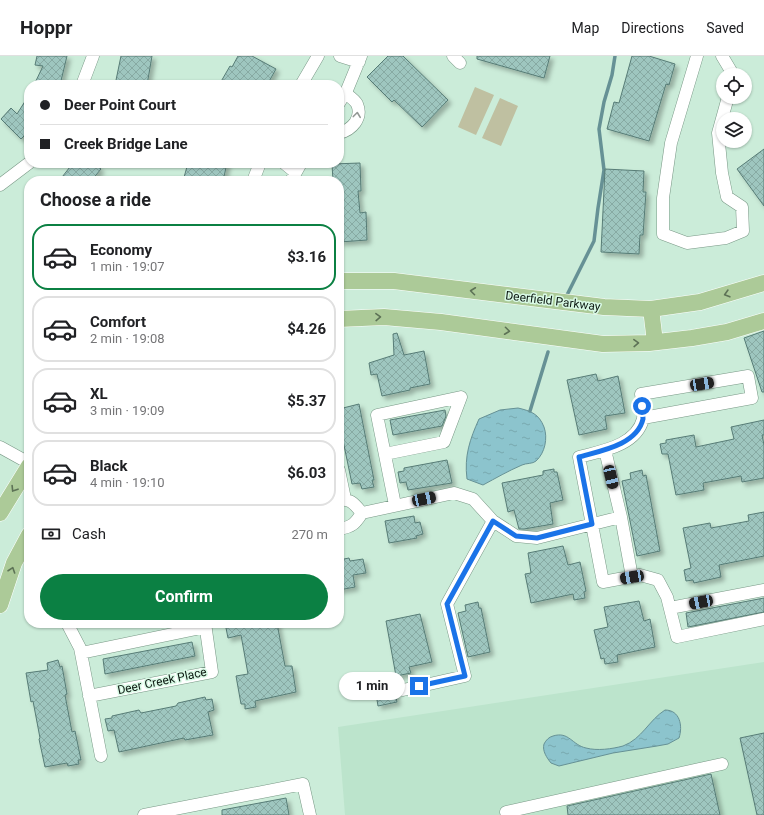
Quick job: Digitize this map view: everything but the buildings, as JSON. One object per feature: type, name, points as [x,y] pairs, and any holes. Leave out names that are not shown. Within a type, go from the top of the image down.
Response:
[{"type":"main road","name":"Deerfield Parkway","points":[[344,281],[394,281],[604,307],[651,309],[700,302],[764,283]]},
{"type":"main road","points":[[651,309],[655,342]]},
{"type":"main road","points":[[344,319],[384,317],[441,322],[604,344],[655,342],[692,338],[727,332],[764,321]]},
{"type":"main road","points":[[0,513],[24,472]]},
{"type":"main road","points":[[0,604],[14,564],[24,545]]},
{"type":"street","points":[[84,80],[93,56]]},
{"type":"street","points":[[304,80],[318,56]]},
{"type":"street","points":[[340,56],[360,59],[344,94]]},
{"type":"street","points":[[696,56],[671,143],[663,198],[663,234],[687,243],[726,238],[743,231],[742,207],[727,196],[722,173],[718,133],[726,104]]},
{"type":"street","points":[[722,56],[729,68]]},
{"type":"street","points":[[344,99],[357,103],[359,113],[357,122],[349,129],[344,131]]},
{"type":"street","points":[[0,185],[24,167]]},
{"type":"street","points":[[643,418],[752,398],[748,376],[641,394],[643,418],[635,434],[615,447],[579,457],[603,582],[640,576],[658,580],[667,597],[677,637],[764,620]]},
{"type":"street","points":[[385,454],[444,442],[461,397],[377,415],[395,505]]},
{"type":"street","points":[[0,447],[24,461]]},
{"type":"street","points":[[605,450],[621,517],[632,577]]},
{"type":"street","points":[[344,528],[356,524],[362,513],[454,494],[473,499],[493,521],[516,536],[537,538],[621,517]]},
{"type":"street","points":[[344,499],[351,501],[362,513]]},
{"type":"street","points":[[403,690],[465,676],[447,604],[493,521]]},
{"type":"street","points":[[670,608],[764,590]]},
{"type":"street","points":[[70,628],[80,648],[101,756]]},
{"type":"street","points":[[81,653],[193,628]]},
{"type":"street","name":"Deer Creek Place","points":[[89,696],[212,672],[206,628]]},
{"type":"street","points":[[506,812],[722,764]]},
{"type":"street","points":[[144,815],[303,784],[310,815]]},
{"type":"shaded area","points":[[475,87],[494,95],[476,135],[458,127]]},
{"type":"shaded area","points":[[500,98],[518,106],[501,146],[482,138]]},
{"type":"shaded area","points":[[764,662],[764,815],[345,815],[338,727]]},
{"type":"water","points":[[518,408],[527,410],[540,419],[546,436],[542,454],[535,462],[517,467],[483,485],[467,479],[466,463],[468,448],[479,419],[500,410]]},
{"type":"water","points":[[665,710],[674,713],[677,716],[681,729],[679,738],[668,744],[613,753],[559,766],[551,763],[544,752],[544,744],[547,740],[552,736],[558,735],[563,735],[577,744],[590,749],[604,749],[623,746],[635,739],[659,714]]},
{"type":"waterway","points":[[567,295],[594,241],[604,170],[599,129],[615,56]]},
{"type":"waterway","points":[[530,411],[548,352]]},
{"type":"route","points":[[419,686],[465,676],[447,604],[493,521],[516,536],[537,538],[592,524],[579,457],[615,447],[635,434],[643,418],[642,406]]}]
